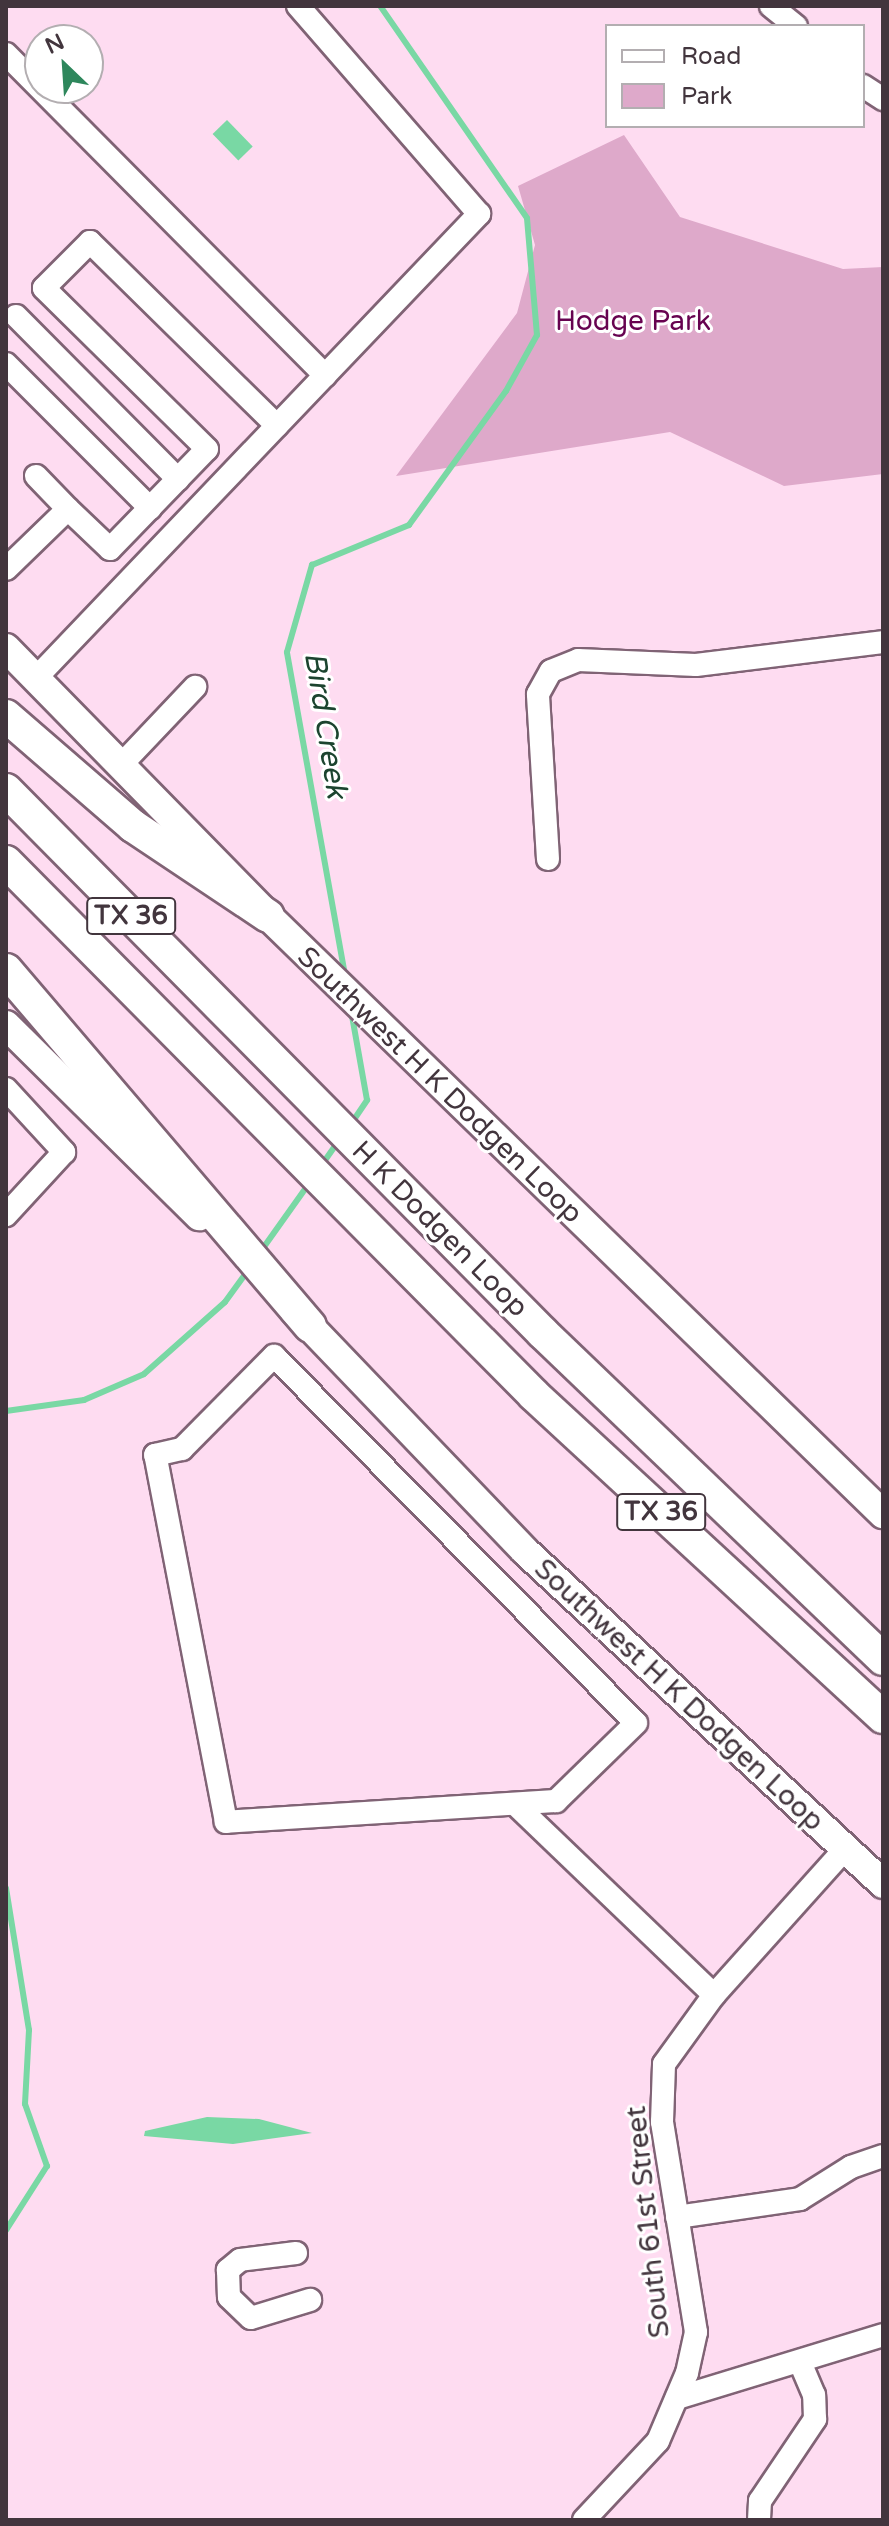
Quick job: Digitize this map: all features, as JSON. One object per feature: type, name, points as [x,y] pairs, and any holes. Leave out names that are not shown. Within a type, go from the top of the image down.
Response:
[{"type":"highway","points":[[6,716],[133,826],[268,916]]},
{"type":"highway","name":"H K Dodgen Loop","points":[[6,790],[466,1256],[801,1586],[883,1659]]},
{"type":"highway","name":"H K Dodgen Loop","points":[[6,862],[534,1395],[883,1717]]},
{"type":"highway","points":[[6,970],[161,1165],[310,1326]]},
{"type":"main road","name":"Southwest H K Dodgen Loop","points":[[6,648],[268,916],[883,1514]]},
{"type":"main road","points":[[6,1025],[161,1165]]},
{"type":"main road","name":"Southwest H K Dodgen Loop","points":[[310,1326],[525,1551],[883,1884]]},
{"type":"street","points":[[36,678],[479,214],[298,6]]},
{"type":"street","points":[[771,6],[794,24]]},
{"type":"street","points":[[6,54],[325,375]]},
{"type":"street","points":[[865,87],[883,99]]},
{"type":"street","points":[[178,479],[11,321],[90,242],[277,426]]},
{"type":"street","points":[[36,476],[110,549],[207,449],[44,288]]},
{"type":"street","points":[[6,364],[150,508]]},
{"type":"street","points":[[6,569],[68,509]]},
{"type":"street","points":[[548,859],[538,694],[551,671],[578,660],[696,665],[883,642]]},
{"type":"street","points":[[121,765],[195,687]]},
{"type":"street","points":[[6,1089],[64,1152],[6,1215]]},
{"type":"street","points":[[517,1806],[556,1801],[636,1723],[274,1356],[182,1449],[155,1455],[226,1822],[517,1806],[714,1995]]},
{"type":"street","name":"South 61st Street","points":[[584,2520],[658,2441],[677,2398],[696,2332],[662,2122],[664,2064],[714,1995],[844,1850]]},
{"type":"street","points":[[677,2217],[800,2199],[851,2167],[883,2156]]},
{"type":"street","points":[[296,2253],[240,2260],[228,2270],[229,2297],[251,2318],[310,2300]]},
{"type":"street","points":[[677,2398],[883,2335]]},
{"type":"street","points":[[759,2520],[760,2501],[815,2419],[814,2395],[800,2362]]},
{"type":"green space","name":"Hodge Park","points":[[624,135],[680,217],[843,269],[883,267],[883,474],[784,486],[670,432],[396,476],[517,313],[535,245],[518,186]]},
{"type":"shaded area","points":[[227,120],[253,147],[238,161],[213,134]]},
{"type":"shaded area","points":[[207,2117],[259,2119],[312,2133],[233,2144],[144,2136],[145,2131]]},
{"type":"waterway","name":"Bird Creek","points":[[345,975],[287,652],[312,565],[409,525],[506,391],[537,335],[527,218],[380,6]]},
{"type":"waterway","name":"Bird Creek","points":[[351,1010],[367,1100],[351,1124]]},
{"type":"waterway","name":"Bird Creek","points":[[321,1166],[340,1139]]},
{"type":"waterway","name":"Bird Creek","points":[[261,1251],[310,1182]]},
{"type":"waterway","name":"Bird Creek","points":[[6,1411],[84,1400],[144,1374],[225,1302],[248,1270]]},
{"type":"waterway","name":"Bird Creek","points":[[6,1888],[29,2030],[25,2104],[47,2166],[6,2230]]}]
